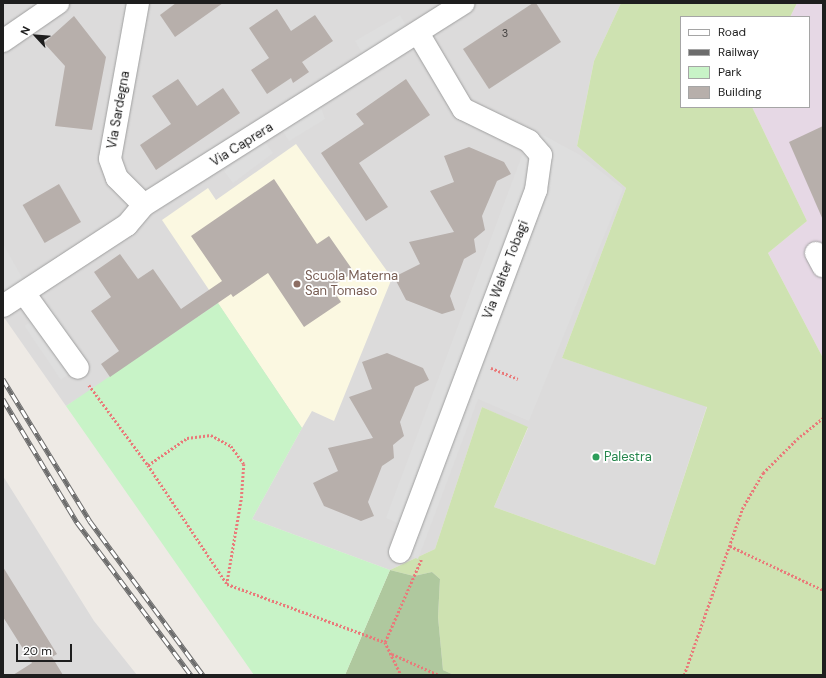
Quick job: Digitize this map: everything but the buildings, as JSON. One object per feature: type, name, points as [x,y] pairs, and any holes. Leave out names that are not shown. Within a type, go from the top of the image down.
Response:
[{"type":"street","points":[[3,41],[58,3]]},
{"type":"street","name":"Via Sardegna","points":[[138,3],[110,159],[117,178],[144,205]]},
{"type":"street","name":"Via Caprera","points":[[3,306],[127,225],[144,205],[464,3]]},
{"type":"street","name":"Via Walter Tobagi","points":[[400,552],[536,190],[541,155],[529,141],[463,109],[418,33]]},
{"type":"street","points":[[24,293],[78,368]]},
{"type":"path","points":[[78,368],[148,465],[227,584],[376,637],[385,642],[401,675]]},
{"type":"path","points":[[684,675],[695,639],[742,510],[763,473],[797,439],[823,418]]},
{"type":"path","points":[[148,465],[187,438],[211,435],[231,446],[244,464],[242,488],[227,584]]},
{"type":"path","points":[[730,546],[823,590]]},
{"type":"path","points":[[392,654],[439,675]]},
{"type":"shaded area","points":[[3,3],[621,3],[594,61],[577,146],[626,188],[562,358],[707,406],[655,565],[494,507],[528,428],[482,407],[435,549],[390,570],[252,519],[302,428],[93,389],[66,406],[3,316]]},
{"type":"shaded area","points":[[797,3],[823,3],[823,358],[768,253],[807,221],[752,108],[810,108],[810,16],[790,16]]},
{"type":"shaded area","points":[[124,5],[130,6],[109,138],[103,137]]},
{"type":"shaded area","points":[[400,15],[407,27],[362,53],[355,41]]},
{"type":"shaded area","points":[[320,105],[325,119],[289,141],[282,130]]},
{"type":"shaded area","points":[[532,129],[580,155],[623,189],[529,421],[478,399],[418,559],[405,554],[412,529],[386,518]]},
{"type":"shaded area","points":[[264,141],[273,153],[233,183],[224,171]]},
{"type":"shaded area","name":"Scuola Materna San Tomaso","points":[[296,144],[392,278],[334,421],[312,411],[302,428],[162,220],[208,188],[216,200]]},
{"type":"shaded area","points":[[3,244],[24,281],[3,294]]},
{"type":"shaded area","points":[[51,308],[87,362],[61,380],[24,326]]},
{"type":"shaded area","points":[[3,476],[94,621],[137,675],[3,675]]},
{"type":"green space","points":[[621,3],[797,3],[790,16],[680,16],[680,108],[752,108],[807,221],[768,253],[823,358],[823,675],[454,675],[443,670],[438,617],[440,579],[432,572],[414,576],[390,570],[435,549],[482,407],[528,427],[494,507],[655,565],[707,407],[562,358],[626,188],[577,146],[594,61]]},
{"type":"green space","points":[[218,303],[302,428],[252,519],[390,570],[345,675],[254,675],[66,406]]},
{"type":"green space","points":[[390,570],[414,576],[432,572],[440,579],[438,617],[443,670],[454,675],[345,675]]},
{"type":"railway","points":[[3,379],[90,521],[203,675]]},
{"type":"railway","points":[[3,399],[77,522],[191,675]]},
{"type":"place","name":"Scuola Materna San Tomaso","points":[[297,284]]},
{"type":"place","name":"Palestra","points":[[596,457]]}]
